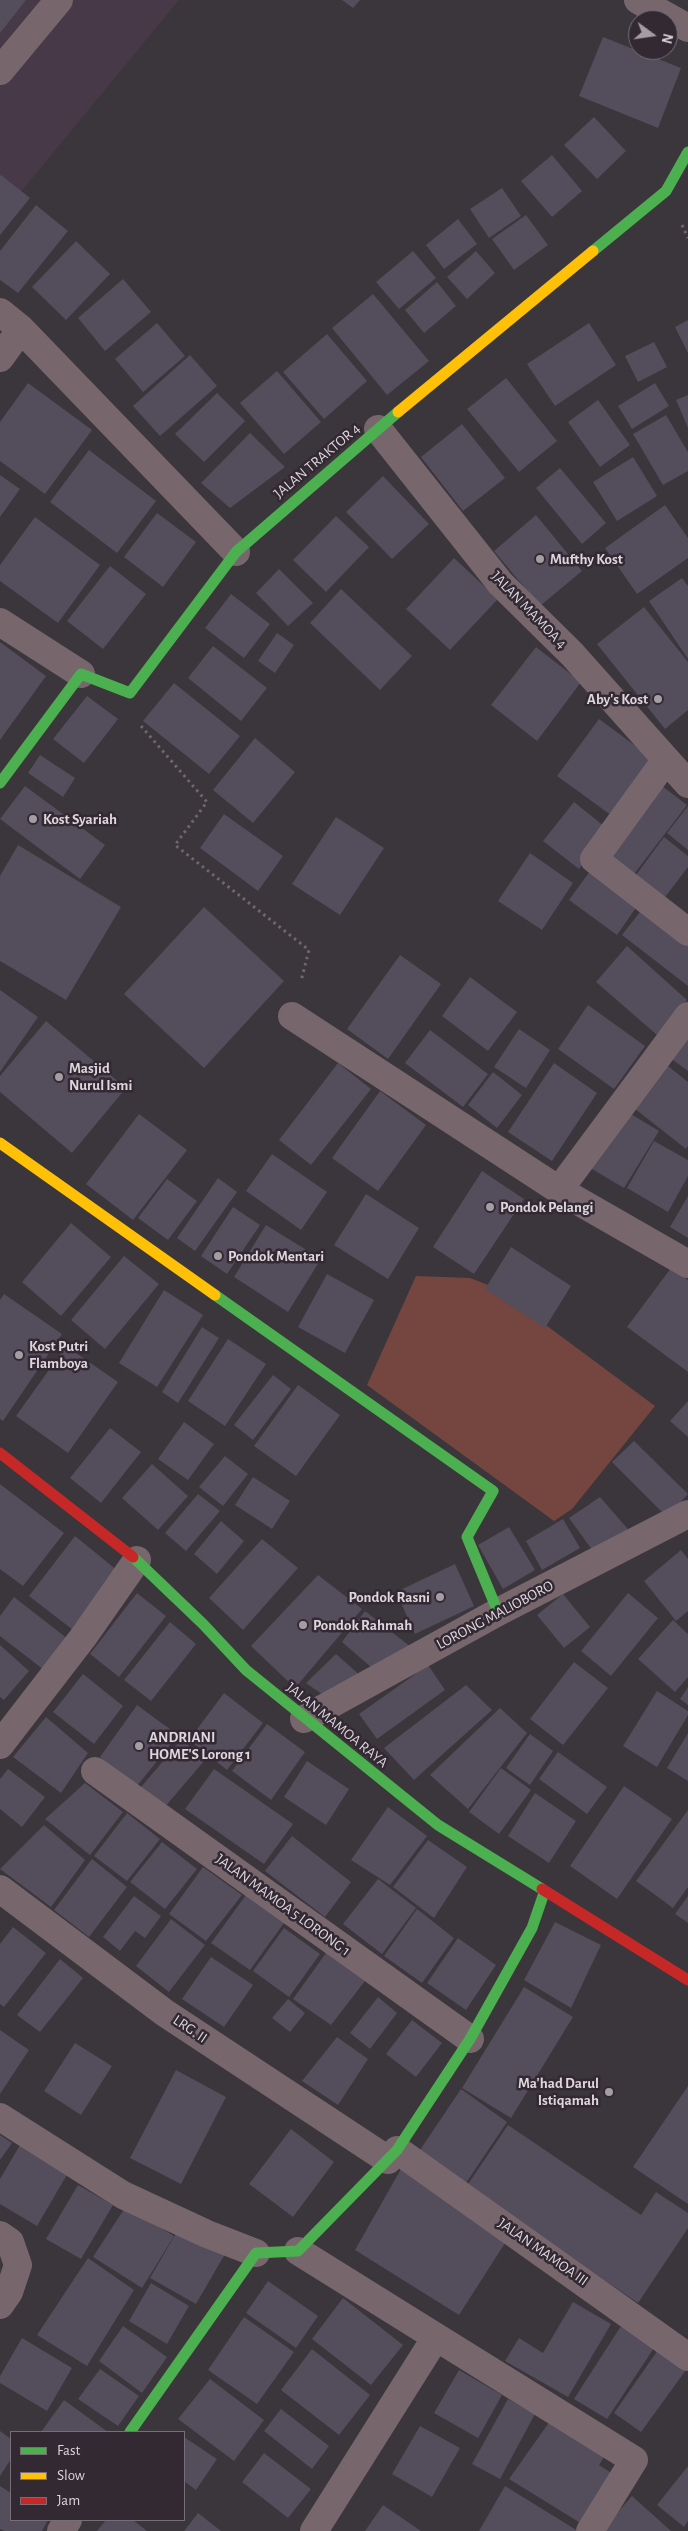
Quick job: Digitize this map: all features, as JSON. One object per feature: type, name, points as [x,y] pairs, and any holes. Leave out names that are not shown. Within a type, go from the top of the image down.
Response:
[{"type":"street","points":[[0,71],[59,0]]},
{"type":"street","points":[[638,0],[688,28]]},
{"type":"street","name":"JALAN TRAKTOR 4","points":[[130,693],[236,552],[356,446],[666,191],[688,152]]},
{"type":"street","points":[[0,312],[21,329],[236,552]]},
{"type":"street","points":[[0,358],[21,329]]},
{"type":"street","name":"JALAN MAMOA 4","points":[[378,429],[500,583],[572,654],[688,784]]},
{"type":"street","points":[[0,622],[81,674],[130,693]]},
{"type":"street","points":[[0,783],[81,674]]},
{"type":"street","points":[[665,760],[594,859],[688,932]]},
{"type":"street","points":[[292,1016],[559,1190],[688,1264]]},
{"type":"street","points":[[559,1190],[688,1016]]},
{"type":"street","points":[[0,1143],[493,1491],[467,1537],[498,1612]]},
{"type":"street","name":"JALAN MAMOA RAYA","points":[[0,1453],[137,1560],[203,1624],[246,1670],[304,1719],[438,1825],[544,1893],[688,1980]]},
{"type":"street","name":"LORONG MALIOBORO","points":[[304,1719],[498,1612],[688,1514]]},
{"type":"street","points":[[0,1745],[84,1636],[137,1560]]},
{"type":"street","name":"JALAN MAMOA 5 LORONG 1","points":[[95,1771],[470,2039]]},
{"type":"street","name":"LRG. II","points":[[0,1889],[165,2013],[392,2155]]},
{"type":"street","points":[[298,2251],[392,2155],[470,2039],[532,1928],[544,1893]]},
{"type":"street","points":[[0,2117],[123,2195],[207,2234],[256,2253],[298,2251],[634,2460],[590,2531]]},
{"type":"street","name":"JALAN MAMOA III","points":[[392,2155],[688,2357]]},
{"type":"street","points":[[0,2235],[10,2242],[18,2265],[9,2292],[0,2305]]},
{"type":"street","points":[[131,2431],[256,2253]]},
{"type":"street","points":[[314,2531],[436,2337]]},
{"type":"path","points":[[130,693],[142,729],[207,802],[175,845],[309,950],[292,1016]]},
{"type":"shaded area","points":[[0,0],[179,0],[0,217]]},
{"type":"shaded area","points":[[416,1276],[470,1278],[496,1288],[655,1406],[572,1509],[554,1521],[367,1385]]},
{"type":"building","points":[[0,0],[26,0],[0,33]]},
{"type":"building","points":[[342,0],[360,0],[353,8]]},
{"type":"building","points":[[603,37],[628,47],[628,60],[661,60],[681,68],[658,128],[579,96]]},
{"type":"building","points":[[594,117],[626,151],[597,179],[564,145]]},
{"type":"building","points":[[552,155],[582,191],[552,217],[521,181]]},
{"type":"building","points":[[0,176],[30,198],[0,235]]},
{"type":"building","points":[[502,188],[521,216],[489,238],[470,209]]},
{"type":"building","points":[[36,205],[68,231],[18,293],[0,280],[0,251]]},
{"type":"building","points":[[526,215],[548,245],[514,270],[492,239]]},
{"type":"building","points":[[458,219],[477,244],[444,269],[426,245]]},
{"type":"building","points":[[76,241],[110,274],[66,320],[32,287]]},
{"type":"building","points":[[413,251],[436,278],[399,309],[376,282]]},
{"type":"building","points":[[476,251],[495,273],[467,299],[447,277]]},
{"type":"building","points":[[123,279],[151,312],[105,351],[78,318]]},
{"type":"building","points":[[437,282],[456,306],[424,333],[405,310]]},
{"type":"building","points":[[373,294],[429,361],[387,395],[332,328]]},
{"type":"building","points":[[688,320],[688,353],[675,327]]},
{"type":"building","points":[[157,323],[185,356],[143,392],[115,359]]},
{"type":"building","points":[[589,323],[616,365],[555,406],[527,364]]},
{"type":"building","points":[[327,334],[367,381],[324,419],[283,372]]},
{"type":"building","points":[[654,342],[667,367],[638,382],[625,356]]},
{"type":"building","points":[[190,355],[217,386],[160,436],[133,406]]},
{"type":"building","points":[[277,371],[321,422],[284,454],[240,403]]},
{"type":"building","points":[[506,378],[557,441],[519,472],[467,409]]},
{"type":"building","points":[[28,383],[92,430],[45,494],[0,461],[0,422]]},
{"type":"building","points":[[655,383],[669,406],[632,429],[618,406]]},
{"type":"building","points":[[217,393],[245,421],[204,462],[175,434]]},
{"type":"building","points":[[688,395],[688,428],[676,400]]},
{"type":"building","points":[[598,400],[630,445],[600,467],[568,422]]},
{"type":"building","points":[[666,415],[688,452],[688,471],[663,485],[633,434]]},
{"type":"building","points":[[462,424],[505,478],[463,511],[421,457]]},
{"type":"building","points":[[250,433],[285,467],[230,508],[201,483]]},
{"type":"building","points":[[89,450],[156,501],[117,553],[50,502]]},
{"type":"building","points":[[633,457],[657,496],[617,521],[593,482]]},
{"type":"building","points":[[560,468],[606,523],[582,544],[536,488]]},
{"type":"building","points":[[0,475],[20,489],[0,517]]},
{"type":"building","points":[[383,476],[429,524],[392,559],[346,512]]},
{"type":"building","points":[[665,505],[688,538],[688,558],[637,594],[605,548]]},
{"type":"building","points":[[157,513],[196,542],[163,587],[124,557]]},
{"type":"building","points":[[536,515],[582,571],[540,606],[494,551]]},
{"type":"building","points":[[336,516],[369,547],[326,592],[293,560]]},
{"type":"building","points":[[35,517],[100,565],[58,623],[0,581],[0,565]]},
{"type":"building","points":[[454,558],[498,599],[450,650],[406,609]]},
{"type":"building","points":[[110,566],[146,594],[103,649],[67,621]]},
{"type":"building","points":[[279,569],[313,603],[288,626],[256,593]]},
{"type":"building","points":[[682,578],[688,586],[688,659],[649,601]]},
{"type":"building","points":[[341,589],[412,656],[380,690],[310,623]]},
{"type":"building","points":[[231,594],[270,624],[244,658],[205,628]]},
{"type":"building","points":[[644,607],[688,662],[688,710],[665,729],[597,644]]},
{"type":"building","points":[[277,633],[294,645],[275,673],[258,661]]},
{"type":"building","points":[[0,642],[46,676],[0,740]]},
{"type":"building","points":[[213,646],[267,688],[241,721],[188,678]]},
{"type":"building","points":[[536,647],[581,682],[537,741],[491,705]]},
{"type":"building","points":[[174,683],[240,736],[209,774],[143,721]]},
{"type":"building","points":[[87,696],[118,719],[84,763],[53,739]]},
{"type":"building","points":[[599,719],[656,761],[615,818],[557,776]]},
{"type":"building","points":[[255,738],[295,772],[253,823],[213,790]]},
{"type":"building","points":[[40,755],[75,778],[63,797],[28,773]]},
{"type":"building","points":[[657,782],[687,805],[631,878],[601,855]]},
{"type":"building","points":[[25,786],[105,845],[80,879],[0,819]]},
{"type":"building","points":[[574,802],[609,830],[579,869],[543,841]]},
{"type":"building","points":[[688,806],[688,850],[667,833]]},
{"type":"building","points":[[224,814],[283,856],[258,891],[200,848]]},
{"type":"building","points":[[336,817],[384,848],[340,915],[292,884]]},
{"type":"building","points":[[664,837],[688,856],[688,867],[662,901],[633,879]]},
{"type":"building","points":[[18,845],[121,907],[66,1000],[0,961],[0,876]]},
{"type":"building","points":[[530,853],[573,883],[542,930],[498,901]]},
{"type":"building","points":[[593,867],[640,902],[617,935],[569,900]]},
{"type":"building","points":[[647,903],[688,934],[688,986],[622,935]]},
{"type":"building","points":[[204,907],[284,981],[204,1068],[124,994]]},
{"type":"building","points":[[627,946],[687,1000],[657,1035],[596,982]]},
{"type":"building","points":[[400,955],[441,984],[388,1059],[347,1029]]},
{"type":"building","points":[[470,977],[517,1012],[488,1051],[442,1016]]},
{"type":"building","points":[[0,990],[38,1017],[0,1072]]},
{"type":"building","points":[[588,1005],[645,1046],[614,1089],[558,1049]]},
{"type":"building","points":[[46,1021],[126,1088],[72,1153],[0,1092],[0,1076]]},
{"type":"building","points":[[688,1027],[688,1071],[662,1052]]},
{"type":"building","points":[[519,1029],[550,1050],[526,1088],[494,1067]]},
{"type":"building","points":[[430,1030],[488,1074],[463,1107],[405,1063]]},
{"type":"building","points":[[658,1058],[688,1082],[688,1146],[686,1149],[625,1101]]},
{"type":"building","points":[[338,1063],[371,1089],[311,1165],[279,1140]]},
{"type":"building","points":[[554,1063],[597,1093],[552,1161],[508,1132]]},
{"type":"building","points":[[493,1072],[522,1095],[497,1128],[468,1105]]},
{"type":"building","points":[[380,1091],[426,1125],[378,1191],[332,1158]]},
{"type":"building","points":[[621,1108],[659,1131],[624,1188],[587,1166]]},
{"type":"building","points":[[139,1114],[187,1150],[133,1220],[86,1184]]},
{"type":"building","points":[[654,1141],[688,1160],[688,1176],[668,1212],[627,1188]]},
{"type":"building","points":[[272,1154],[327,1192],[301,1230],[246,1191]]},
{"type":"building","points":[[482,1171],[524,1199],[474,1274],[433,1247]]},
{"type":"building","points":[[218,1178],[237,1192],[195,1251],[177,1238]]},
{"type":"building","points":[[167,1179],[197,1201],[168,1240],[138,1218]]},
{"type":"building","points":[[366,1194],[419,1228],[388,1279],[334,1245]]},
{"type":"building","points":[[688,1196],[688,1238],[670,1227]]},
{"type":"building","points":[[233,1207],[260,1225],[227,1274],[201,1256]]},
{"type":"building","points":[[71,1223],[111,1257],[61,1316],[22,1282]]},
{"type":"building","points":[[266,1225],[321,1259],[288,1312],[234,1277]]},
{"type":"building","points":[[511,1247],[571,1286],[545,1328],[485,1289]]},
{"type":"building","points":[[124,1256],[159,1284],[105,1349],[71,1320]]},
{"type":"building","points":[[671,1268],[688,1280],[688,1372],[627,1327]]},
{"type":"building","points":[[327,1274],[374,1300],[345,1353],[298,1327]]},
{"type":"building","points":[[164,1290],[203,1315],[157,1387],[119,1363]]},
{"type":"building","points":[[4,1294],[62,1334],[3,1421],[0,1419],[0,1300]]},
{"type":"building","points":[[202,1327],[219,1338],[178,1403],[162,1392]]},
{"type":"building","points":[[228,1339],[266,1364],[225,1426],[188,1401]]},
{"type":"building","points":[[66,1346],[118,1382],[68,1453],[16,1416]]},
{"type":"building","points":[[273,1375],[291,1389],[253,1440],[234,1425]]},
{"type":"building","points":[[298,1385],[340,1415],[296,1476],[254,1446]]},
{"type":"building","points":[[688,1401],[688,1437],[670,1421]]},
{"type":"building","points":[[184,1422],[214,1444],[188,1480],[158,1459]]},
{"type":"building","points":[[110,1428],[141,1452],[101,1503],[70,1478]]},
{"type":"building","points":[[634,1441],[688,1494],[667,1517],[612,1462]]},
{"type":"building","points":[[225,1456],[248,1474],[223,1506],[199,1487]]},
{"type":"building","points":[[152,1464],[188,1496],[158,1530],[122,1498]]},
{"type":"building","points":[[253,1477],[290,1501],[272,1529],[235,1505]]},
{"type":"building","points":[[0,1484],[64,1533],[23,1586],[0,1569]]},
{"type":"building","points":[[198,1494],[220,1511],[186,1551],[165,1533]]},
{"type":"building","points":[[600,1497],[633,1535],[598,1558],[569,1518]]},
{"type":"building","points":[[563,1519],[580,1548],[542,1570],[526,1541]]},
{"type":"building","points":[[221,1521],[244,1541],[217,1574],[194,1554]]},
{"type":"building","points":[[509,1527],[535,1570],[503,1589],[478,1545]]},
{"type":"building","points":[[75,1536],[118,1571],[73,1630],[29,1596]]},
{"type":"building","points":[[262,1539],[298,1568],[243,1630],[209,1598]]},
{"type":"building","points":[[681,1550],[688,1559],[688,1611],[676,1621],[644,1581]]},
{"type":"building","points":[[455,1564],[474,1606],[415,1634],[396,1592]]},
{"type":"building","points":[[318,1575],[362,1609],[295,1688],[251,1646]]},
{"type":"building","points":[[137,1593],[166,1616],[119,1677],[90,1654]]},
{"type":"building","points":[[628,1593],[658,1618],[611,1676],[581,1651]]},
{"type":"building","points":[[563,1594],[590,1627],[564,1648],[537,1615]]},
{"type":"building","points":[[14,1597],[68,1639],[44,1670],[0,1636],[0,1616]]},
{"type":"building","points":[[365,1611],[411,1647],[372,1668],[342,1642]]},
{"type":"building","points":[[673,1620],[688,1634],[688,1677],[675,1692],[638,1659]]},
{"type":"building","points":[[170,1622],[196,1644],[151,1701],[124,1680]]},
{"type":"building","points":[[0,1645],[29,1671],[4,1700],[0,1697]]},
{"type":"building","points":[[336,1654],[362,1677],[323,1695],[306,1683]]},
{"type":"building","points":[[574,1662],[608,1688],[563,1745],[530,1719]]},
{"type":"building","points":[[428,1665],[445,1690],[377,1739],[359,1714]]},
{"type":"building","points":[[83,1674],[123,1706],[94,1744],[53,1712]]},
{"type":"building","points":[[466,1685],[492,1710],[414,1780],[384,1748]]},
{"type":"building","points":[[688,1687],[688,1705],[680,1699]]},
{"type":"building","points":[[657,1691],[688,1711],[688,1715],[657,1767],[623,1746]]},
{"type":"building","points":[[224,1693],[263,1723],[227,1770],[189,1740]]},
{"type":"building","name":"ANDRIANI HOME'S Lorong 1","points":[[137,1705],[178,1735],[137,1786],[100,1757]]},
{"type":"building","points":[[500,1708],[527,1733],[468,1809],[430,1775]]},
{"type":"building","points":[[46,1717],[88,1753],[61,1793],[13,1757]]},
{"type":"building","points":[[267,1724],[305,1752],[271,1800],[232,1771]]},
{"type":"building","points":[[688,1733],[688,1781],[667,1768]]},
{"type":"building","points":[[530,1734],[553,1751],[530,1785],[506,1768]]},
{"type":"building","points":[[182,1739],[205,1760],[164,1808],[141,1787]]},
{"type":"building","points":[[558,1752],[607,1787],[587,1814],[539,1779]]},
{"type":"building","points":[[307,1761],[349,1789],[326,1825],[284,1797]]},
{"type":"building","points":[[501,1768],[531,1790],[499,1834],[469,1812]]},
{"type":"building","points":[[8,1769],[45,1797],[22,1827],[0,1809],[0,1779]]},
{"type":"building","points":[[214,1769],[293,1824],[264,1864],[185,1809]]},
{"type":"building","points":[[85,1783],[123,1812],[90,1855],[45,1819]]},
{"type":"building","points":[[624,1786],[672,1819],[617,1899],[570,1866]]},
{"type":"building","points":[[535,1793],[576,1821],[549,1863],[508,1836]]},
{"type":"building","points":[[388,1807],[427,1836],[390,1885],[351,1860]]},
{"type":"building","points":[[688,1810],[688,1887],[673,1908],[636,1881]]},
{"type":"building","points":[[127,1813],[160,1839],[127,1881],[94,1856]]},
{"type":"building","points":[[44,1825],[85,1860],[51,1907],[0,1869]]},
{"type":"building","points":[[292,1836],[351,1882],[325,1917],[265,1871]]},
{"type":"building","points":[[428,1840],[467,1867],[434,1918],[393,1887]]},
{"type":"building","points":[[162,1842],[197,1869],[165,1909],[130,1882]]},
{"type":"building","points":[[92,1859],[127,1887],[89,1937],[54,1910]]},
{"type":"building","points":[[203,1867],[242,1895],[206,1941],[169,1914]]},
{"type":"building","points":[[378,1879],[416,1908],[382,1954],[343,1924]]},
{"type":"building","points":[[246,1895],[284,1923],[250,1970],[211,1943]]},
{"type":"building","points":[[134,1896],[161,1916],[145,1938],[135,1931],[120,1951],[103,1937]]},
{"type":"building","points":[[688,1896],[688,1923],[675,1914]]},
{"type":"building","points":[[417,1909],[454,1938],[422,1983],[384,1956]]},
{"type":"building","points":[[171,1919],[205,1945],[169,1992],[136,1966]]},
{"type":"building","points":[[555,1922],[601,1945],[571,2008],[524,1980]]},
{"type":"building","points":[[13,1927],[46,1953],[4,2007],[0,2004],[0,1944]]},
{"type":"building","points":[[284,1928],[320,1954],[289,1997],[253,1971]]},
{"type":"building","points":[[458,1938],[496,1965],[466,2010],[427,1983]]},
{"type":"building","points":[[326,1953],[365,1981],[331,2025],[293,1999]]},
{"type":"building","points":[[211,1957],[253,1985],[224,2027],[182,1999]]},
{"type":"building","points":[[60,1959],[83,1978],[40,2032],[17,2015]]},
{"type":"building","points":[[524,1987],[573,2017],[511,2118],[462,2088]]},
{"type":"building","points":[[378,1997],[397,2013],[370,2049],[350,2033]]},
{"type":"building","points":[[288,1999],[305,2013],[290,2032],[272,2018]]},
{"type":"building","points":[[412,2020],[442,2043],[416,2077],[386,2054]]},
{"type":"building","points":[[0,2030],[29,2050],[0,2094]]},
{"type":"building","points":[[337,2037],[368,2059],[338,2105],[302,2081]]},
{"type":"building","points":[[75,2043],[112,2066],[81,2115],[44,2091]]},
{"type":"building","points":[[176,2070],[226,2097],[181,2184],[130,2158]]},
{"type":"building","points":[[688,2086],[688,2204],[633,2167]]},
{"type":"building","points":[[461,2089],[507,2122],[466,2183],[420,2150]]},
{"type":"building","points":[[508,2125],[641,2215],[656,2192],[688,2213],[688,2228],[638,2303],[466,2187]]},
{"type":"building","points":[[291,2129],[334,2162],[293,2217],[249,2184]]},
{"type":"building","points":[[0,2135],[12,2143],[0,2160]]},
{"type":"building","points":[[20,2145],[68,2173],[37,2226],[0,2204],[0,2179]]},
{"type":"building","points":[[401,2169],[507,2240],[459,2315],[355,2250]]},
{"type":"building","points":[[78,2185],[113,2205],[81,2259],[46,2239]]},
{"type":"building","points":[[126,2206],[174,2236],[142,2288],[93,2257]]},
{"type":"building","points":[[179,2228],[225,2254],[196,2304],[150,2278]]},
{"type":"building","points":[[88,2258],[134,2290],[87,2366],[37,2335]]},
{"type":"building","points":[[268,2281],[318,2316],[296,2348],[246,2313]]},
{"type":"building","points":[[151,2283],[189,2306],[167,2344],[129,2321]]},
{"type":"building","points":[[343,2298],[403,2345],[371,2385],[312,2339]]},
{"type":"building","points":[[573,2302],[611,2324],[568,2397],[505,2361],[519,2338],[543,2353]]},
{"type":"building","points":[[244,2317],[294,2352],[257,2404],[208,2370]]},
{"type":"building","points":[[123,2326],[167,2357],[142,2393],[99,2361]]},
{"type":"building","points":[[621,2326],[654,2348],[607,2419],[574,2399]]},
{"type":"building","points":[[22,2338],[72,2368],[47,2411],[0,2383],[0,2376]]},
{"type":"building","points":[[312,2349],[370,2395],[339,2435],[281,2390]]},
{"type":"building","points":[[658,2350],[686,2370],[641,2432],[614,2413]]},
{"type":"building","points":[[100,2369],[139,2396],[118,2426],[78,2399]]},
{"type":"building","points":[[459,2370],[502,2395],[478,2438],[434,2413]]},
{"type":"building","points":[[210,2379],[264,2420],[234,2461],[178,2419]]},
{"type":"building","points":[[508,2399],[535,2414],[500,2479],[472,2464]]},
{"type":"building","points":[[64,2400],[107,2431],[42,2431]]},
{"type":"building","points":[[281,2409],[329,2446],[312,2469],[264,2431]]},
{"type":"building","points":[[555,2414],[608,2451],[599,2465],[619,2478],[587,2527],[509,2479]]},
{"type":"building","points":[[420,2426],[460,2448],[432,2497],[392,2474]]},
{"type":"building","points":[[0,2431],[10,2438],[10,2461],[0,2476]]},
{"type":"building","points":[[185,2438],[217,2459],[196,2490],[185,2482]]},
{"type":"building","points":[[264,2453],[311,2489],[288,2518],[242,2482]]},
{"type":"building","points":[[688,2466],[688,2521],[684,2527],[657,2505]]},
{"type":"building","points":[[0,2486],[10,2492],[10,2521],[47,2521],[42,2531],[4,2531],[0,2529]]},
{"type":"building","points":[[505,2486],[578,2531],[479,2531]]},
{"type":"building","points":[[632,2496],[671,2531],[607,2531],[604,2528]]},
{"type":"building","points":[[383,2505],[421,2531],[365,2531]]},
{"type":"building","points":[[198,2513],[221,2531],[184,2531]]},
{"type":"building","points":[[105,2521],[134,2521],[147,2531],[97,2531]]},
{"type":"traffic: fast","points":[[593,251],[666,191],[688,152]]},
{"type":"traffic: fast","points":[[0,783],[81,674],[130,693],[236,552],[398,412]]},
{"type":"traffic: fast","points":[[215,1295],[493,1491],[467,1537],[498,1612]]},
{"type":"traffic: fast","points":[[133,1557],[203,1624],[246,1670],[438,1825],[542,1889]]},
{"type":"traffic: fast","points":[[131,2431],[256,2253],[298,2251],[397,2150],[470,2039],[532,1928],[544,1893]]},
{"type":"traffic: slow","points":[[398,412],[593,251]]},
{"type":"traffic: slow","points":[[0,1143],[215,1295]]},
{"type":"traffic: jam","points":[[0,1453],[133,1557]]},
{"type":"traffic: jam","points":[[542,1889],[688,1980]]},
{"type":"place","name":"Mufthy Kost","points":[[540,559]]},
{"type":"place","name":"Aby's Kost","points":[[658,699]]},
{"type":"place","name":"Kost Syariah","points":[[33,819]]},
{"type":"place","name":"Masjid Nurul Ismi","points":[[59,1077]]},
{"type":"place","name":"Pondok Pelangi","points":[[490,1207]]},
{"type":"place","name":"Pondok Mentari","points":[[218,1256]]},
{"type":"place","name":"Kost Putri Flamboya","points":[[19,1355]]},
{"type":"place","name":"Pondok Rasni","points":[[440,1597]]},
{"type":"place","name":"Pondok Rahmah","points":[[303,1625]]},
{"type":"place","name":"ANDRIANI HOME'S Lorong 1","points":[[139,1746]]},
{"type":"place","name":"Ma'had Darul Istiqamah","points":[[609,2092]]}]
